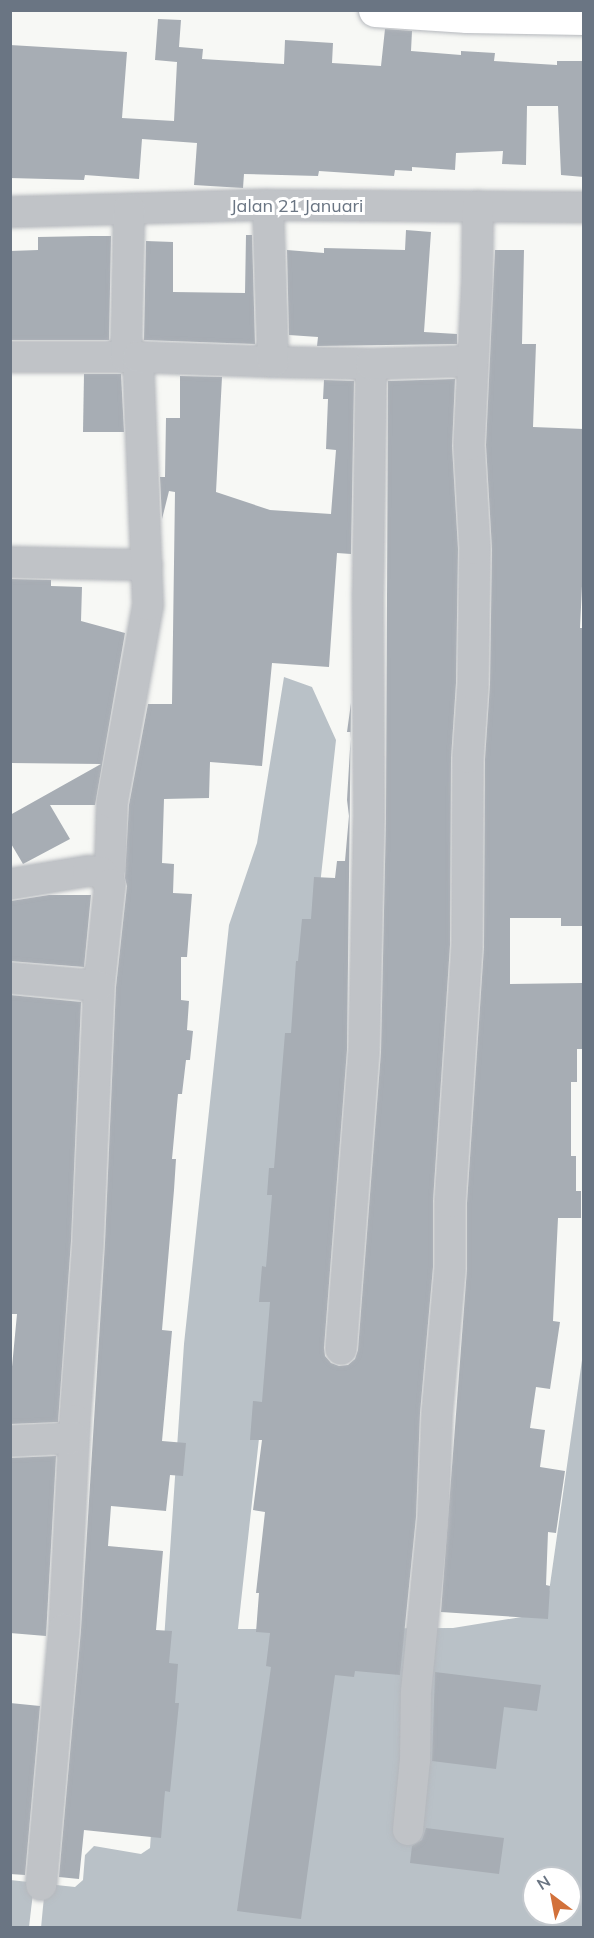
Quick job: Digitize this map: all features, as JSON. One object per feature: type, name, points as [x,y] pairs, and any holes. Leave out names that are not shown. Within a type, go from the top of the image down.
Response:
[{"type":"main road","points":[[375,10],[466,16],[584,18]]},
{"type":"street","name":"Jalan 21 Januari","points":[[10,212],[268,205],[584,207]]},
{"type":"street","points":[[268,205],[273,362]]},
{"type":"street","points":[[408,1830],[450,1268],[450,1202],[467,946],[468,758],[473,684],[475,549],[469,445],[478,206]]},
{"type":"street","points":[[106,877],[110,868],[111,803],[148,605],[132,357],[129,209]]},
{"type":"street","points":[[10,357],[132,357],[371,364],[473,361]]},
{"type":"street","points":[[341,1349],[364,1052],[369,818],[368,591],[371,364]]},
{"type":"street","points":[[10,562],[147,565]]},
{"type":"street","points":[[10,884],[88,871],[101,872],[110,884],[99,986],[88,1242],[74,1438],[64,1629],[41,1885]]},
{"type":"street","points":[[10,978],[99,986]]},
{"type":"street","points":[[10,1441],[74,1438]]},
{"type":"shaded area","points":[[284,677],[312,687],[336,740],[238,1629],[453,1628],[546,1613],[583,1353],[583,1927],[11,1927],[10,1880],[75,1887],[83,1880],[85,1855],[94,1846],[141,1854],[150,1848],[184,1344],[229,925],[257,843]]},
{"type":"pier","points":[[34,1884],[45,1886],[41,1928],[29,1927]]},
{"type":"building","points":[[158,19],[181,20],[179,47],[203,49],[202,59],[284,64],[285,40],[333,43],[332,63],[381,66],[385,29],[412,31],[411,51],[461,55],[461,51],[495,53],[494,61],[557,65],[557,61],[584,61],[584,177],[561,175],[558,106],[527,106],[526,165],[502,164],[503,151],[456,153],[455,170],[412,167],[412,171],[395,170],[394,176],[319,171],[318,176],[244,174],[243,188],[194,185],[197,143],[142,139],[139,179],[85,175],[84,180],[10,178],[10,45],[127,52],[122,118],[174,121],[177,62],[155,60]]},
{"type":"building","points":[[406,230],[431,232],[424,332],[457,334],[457,344],[317,346],[318,337],[289,335],[287,250],[324,253],[324,248],[405,250]]},
{"type":"building","points":[[246,235],[252,235],[255,344],[144,340],[146,241],[173,242],[173,292],[245,293]]},
{"type":"building","points":[[111,236],[109,340],[10,340],[10,251],[38,250],[38,237]]},
{"type":"building","points":[[495,250],[524,250],[522,344],[536,344],[533,427],[584,429],[584,544],[580,628],[584,628],[584,926],[561,926],[561,918],[510,918],[510,984],[582,983],[582,1049],[577,1049],[577,1082],[571,1082],[571,1156],[576,1156],[576,1191],[581,1191],[581,1218],[558,1218],[553,1321],[560,1322],[550,1389],[536,1387],[530,1428],[545,1430],[540,1467],[565,1471],[556,1533],[548,1532],[546,1585],[550,1586],[548,1619],[441,1612],[467,1269],[467,1203],[484,947],[485,759],[490,684],[492,549],[486,445]]},
{"type":"building","points":[[84,374],[121,374],[124,432],[83,432]]},
{"type":"building","points":[[180,376],[222,377],[216,492],[270,510],[331,514],[336,450],[326,449],[328,399],[323,399],[324,380],[354,381],[351,554],[337,553],[329,667],[272,663],[262,766],[210,762],[209,798],[164,799],[162,863],[174,864],[173,893],[192,894],[187,957],[181,957],[181,1000],[189,1001],[187,1030],[193,1031],[190,1060],[186,1060],[182,1094],[178,1094],[172,1159],[176,1159],[174,1190],[162,1330],[172,1331],[162,1441],[186,1443],[183,1476],[170,1475],[166,1511],[111,1506],[108,1546],[163,1551],[156,1630],[172,1631],[169,1663],[178,1664],[175,1703],[179,1703],[170,1792],[165,1791],[161,1838],[84,1830],[79,1879],[59,1877],[81,1630],[105,1243],[116,987],[127,886],[125,878],[129,805],[148,704],[172,704],[175,492],[169,491],[162,519],[160,477],[165,477],[166,418],[180,418]]},
{"type":"building","points":[[455,379],[452,446],[458,549],[456,683],[451,758],[450,945],[433,1201],[433,1267],[420,1413],[416,1517],[400,1675],[355,1671],[354,1677],[335,1675],[301,1919],[237,1911],[271,1667],[266,1666],[270,1633],[256,1632],[259,1593],[256,1593],[265,1512],[253,1510],[262,1440],[250,1440],[253,1401],[262,1402],[270,1302],[259,1302],[262,1266],[266,1267],[272,1195],[267,1195],[269,1168],[274,1168],[285,1033],[291,1033],[296,961],[298,961],[302,919],[311,919],[314,877],[335,878],[337,861],[345,861],[351,739],[347,1050],[324,1348],[325,1356],[331,1363],[339,1366],[348,1365],[355,1359],[358,1350],[381,1052],[386,818],[388,381]]},
{"type":"building","points":[[10,579],[51,580],[51,586],[82,587],[81,621],[125,633],[95,805],[50,805],[70,839],[23,864],[10,842],[10,815],[101,764],[10,763]]},
{"type":"building","points":[[351,703],[351,732],[347,732]]},
{"type":"building","points":[[49,895],[91,895],[84,967],[10,961],[11,901]]},
{"type":"building","points":[[10,995],[81,1002],[71,1241],[58,1422],[10,1424],[10,1388],[17,1314],[10,1314]]},
{"type":"building","points":[[56,1456],[46,1636],[10,1633],[10,1458]]},
{"type":"building","points":[[435,1672],[541,1685],[537,1711],[504,1707],[496,1769],[432,1761]]},
{"type":"building","points":[[10,1703],[40,1706],[25,1875],[10,1874]]},
{"type":"building","points":[[426,1828],[504,1838],[499,1874],[410,1863],[412,1846],[422,1840]]}]
